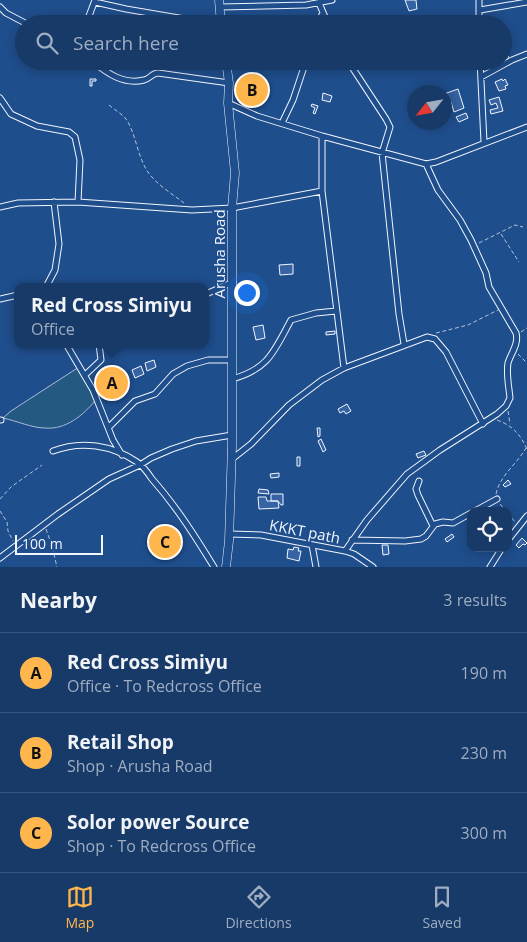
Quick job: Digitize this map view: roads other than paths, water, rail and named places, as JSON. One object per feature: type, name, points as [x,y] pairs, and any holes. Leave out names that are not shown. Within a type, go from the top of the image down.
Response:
[{"type":"main road","name":"Arusha Road","points":[[226,567],[232,459],[232,208],[235,173],[228,103],[227,70]]},
{"type":"street","points":[[219,3],[306,5],[332,0]]},
{"type":"street","points":[[479,0],[480,15]]},
{"type":"street","points":[[90,15],[95,1],[161,15]]},
{"type":"street","points":[[320,2],[324,13]]},
{"type":"street","points":[[480,10],[527,2]]},
{"type":"street","points":[[0,7],[15,18]]},
{"type":"street","points":[[512,60],[527,54]]},
{"type":"street","points":[[103,70],[110,76],[121,80],[142,81],[148,79],[154,73],[158,73],[229,83]]},
{"type":"street","points":[[282,123],[293,100],[303,70]]},
{"type":"street","points":[[354,70],[390,127],[382,153],[399,314],[404,344]]},
{"type":"street","points":[[481,70],[484,142]]},
{"type":"street","points":[[481,77],[494,70]]},
{"type":"street","points":[[0,98],[11,114],[37,126],[69,132],[75,137],[80,160],[78,202]]},
{"type":"street","points":[[228,103],[257,116],[426,164],[436,162],[527,126]]},
{"type":"street","points":[[322,136],[322,191],[344,368]]},
{"type":"street","points":[[345,551],[367,520],[407,474],[440,450],[491,419],[506,406],[510,398],[508,365],[517,336],[489,287],[488,278],[474,246],[460,220],[438,190],[426,164]]},
{"type":"street","points":[[0,207],[18,203],[78,202],[192,210],[232,208],[322,191]]},
{"type":"street","points":[[48,283],[55,270],[59,244],[54,202]]},
{"type":"street","points":[[209,293],[233,282]]},
{"type":"street","points":[[0,299],[14,296]]},
{"type":"street","points":[[232,379],[249,374],[264,363],[278,347],[291,320],[336,310]]},
{"type":"street","points":[[232,459],[251,444],[289,405],[322,380],[344,368],[427,337],[435,339],[446,352],[483,424]]},
{"type":"street","points":[[68,348],[94,390],[113,440],[123,455]]},
{"type":"street","points":[[85,376],[102,360],[100,348]]},
{"type":"street","points":[[109,427],[135,401],[155,394],[173,374],[187,366],[208,360],[232,360]]},
{"type":"street","points":[[0,558],[98,486],[125,471],[172,449],[196,441],[232,434]]},
{"type":"street","points":[[53,451],[78,444],[105,447],[140,465],[178,511],[214,567]]},
{"type":"street","points":[[419,481],[416,490],[433,526]]},
{"type":"street","points":[[483,507],[497,500]]},
{"type":"street","points":[[352,540],[414,540],[426,536],[433,526],[439,523],[453,523],[467,515]]},
{"type":"street","points":[[512,535],[527,516]]},
{"type":"street","name":"KKKT path","points":[[229,534],[261,535],[345,551],[354,554],[373,567]]},
{"type":"street","points":[[312,545],[316,567]]},
{"type":"street","points":[[490,567],[499,552]]},
{"type":"place","name":"Retail Shop","points":[[252,90]]},
{"type":"place","name":"Red Cross Simiyu","points":[[112,383]]},
{"type":"place","name":"Solor power Source","points":[[165,542]]}]
